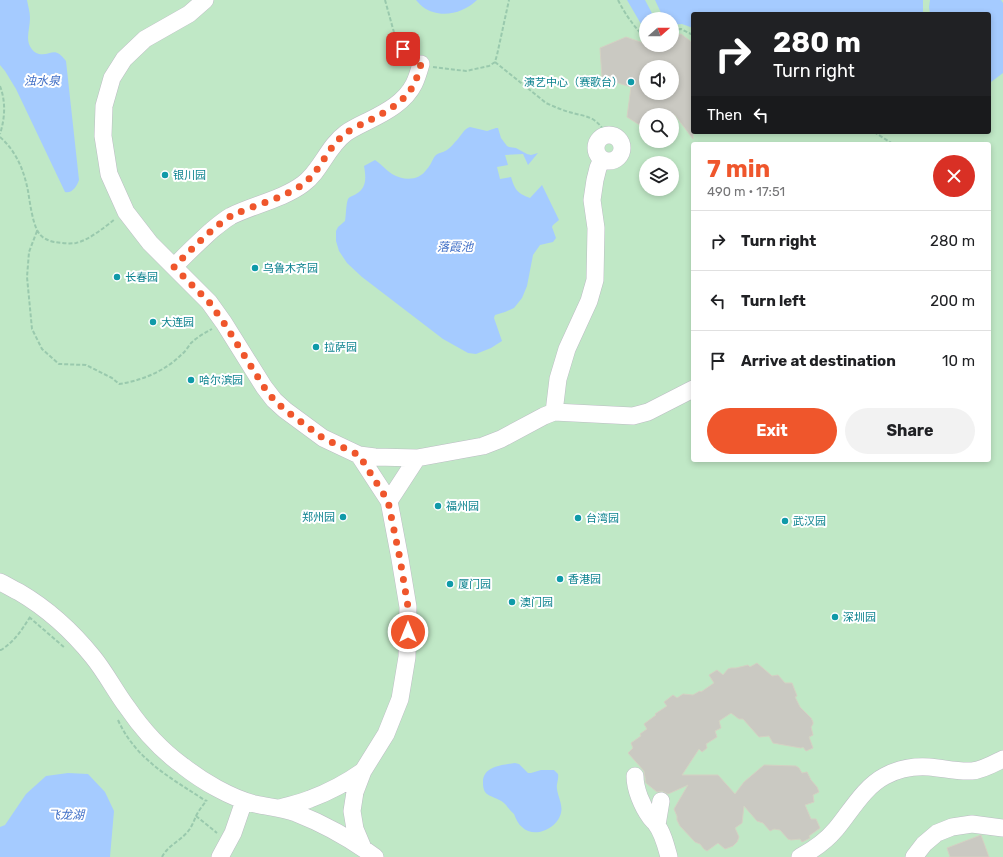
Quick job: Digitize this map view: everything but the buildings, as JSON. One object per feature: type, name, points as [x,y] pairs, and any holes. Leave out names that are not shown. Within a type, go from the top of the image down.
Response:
[{"type":"street","points":[[205,0],[189,14],[146,39],[124,59],[112,78],[104,106],[103,136],[109,174],[126,212],[150,243],[209,302],[264,387],[274,400],[285,410],[323,438],[359,455],[417,458],[483,446],[501,439],[554,412],[633,416],[648,412],[691,390]]},
{"type":"street","points":[[174,267],[186,254],[228,217],[301,186],[317,170],[330,150],[341,137],[347,132],[386,112],[407,94],[414,85],[421,64]]},
{"type":"street","points":[[554,412],[558,379],[567,348],[589,301],[595,280],[596,228],[592,200],[598,168],[602,159],[610,162],[621,155],[623,146],[619,138],[611,134],[606,135]]},
{"type":"street","points":[[359,455],[388,501],[408,607],[407,657],[400,699],[386,734],[363,771],[355,792],[352,811],[355,829],[369,852]]},
{"type":"street","points":[[388,501],[417,458]]},
{"type":"street","points":[[0,582],[38,605],[61,622],[94,658],[127,708],[146,732],[183,767],[217,789],[244,801],[295,812],[319,823],[369,852]]},
{"type":"street","points":[[800,857],[821,843],[835,830],[870,786],[885,776],[914,766],[972,771],[986,768],[1003,760]]},
{"type":"street","points":[[280,808],[310,800],[349,781],[363,771]]},
{"type":"street","points":[[635,776],[635,784],[639,795],[650,817],[662,834],[669,857]]},
{"type":"street","points":[[220,857],[233,833],[244,801]]},
{"type":"street","points":[[657,825],[661,801]]},
{"type":"street","points":[[914,857],[924,844],[937,833],[952,827],[972,824],[1003,828]]},
{"type":"path","points":[[385,0],[395,36],[403,49],[412,58],[421,64],[432,67],[466,71],[489,66],[495,62],[509,0]]},
{"type":"path","points":[[618,0],[624,13],[639,32]]},
{"type":"path","points":[[679,29],[691,34]]},
{"type":"path","points":[[495,62],[546,103],[595,120],[603,128],[606,135]]},
{"type":"path","points":[[0,86],[4,100],[4,119],[0,136],[8,144],[16,156],[23,171],[37,231],[45,240],[61,244],[76,243],[91,236],[126,212]]},
{"type":"path","points":[[877,134],[890,142]]},
{"type":"path","points":[[37,231],[30,252],[27,277],[32,329],[42,349],[59,364],[86,365],[112,378],[119,384],[129,382],[151,375],[169,365],[182,355],[192,342],[203,334],[224,323]]},
{"type":"path","points":[[0,650],[11,644],[22,631],[38,605]]},
{"type":"path","points":[[162,857],[164,852],[170,846],[178,841],[189,830],[206,801],[217,789]]},
{"type":"path","points":[[196,816],[228,842]]},
{"type":"green space","points":[[0,0],[1003,0],[1003,857],[0,857]]},
{"type":"water","name":"浊水泉","points":[[0,0],[27,0],[30,18],[28,34],[29,45],[34,52],[39,54],[53,52],[59,53],[66,61],[79,180],[76,187],[70,192],[65,192],[16,89],[0,65]]},
{"type":"water","points":[[416,0],[477,0],[465,9],[458,12],[443,14],[429,11]]},
{"type":"water","points":[[627,0],[645,0],[651,12],[639,12],[639,21]]},
{"type":"water","points":[[655,0],[923,0],[923,12],[691,12],[691,27],[679,24],[679,12],[661,12]]},
{"type":"water","points":[[930,0],[1001,0],[1003,3],[1003,73],[991,82],[991,12],[930,12]]},
{"type":"water","name":"落霞池","points":[[470,127],[487,131],[498,128],[501,138],[507,146],[516,148],[531,155],[538,153],[528,165],[523,154],[505,155],[508,165],[497,167],[500,179],[511,177],[517,190],[530,198],[542,185],[559,220],[552,227],[556,238],[553,242],[540,245],[533,255],[527,286],[522,298],[514,308],[495,315],[494,318],[502,341],[491,348],[476,354],[468,353],[443,339],[362,277],[347,263],[339,251],[336,241],[336,231],[345,221],[348,199],[360,192],[364,185],[364,166],[375,160],[390,172],[401,178],[416,178],[424,173],[430,166],[435,156],[450,148],[464,131]]},
{"type":"water","points":[[515,763],[519,764],[528,773],[541,770],[554,770],[558,774],[557,787],[561,804],[561,813],[559,819],[550,828],[539,832],[527,830],[519,824],[514,814],[504,803],[484,791],[483,783],[486,773],[494,767]]},
{"type":"water","name":"飞龙湖","points":[[68,773],[88,774],[105,792],[114,811],[110,857],[0,857],[0,827],[5,825],[26,794],[46,776]]},
{"type":"place","name":"演艺中心（赛歌台）","points":[[631,82]]},
{"type":"place","name":"银川园","points":[[165,175]]},
{"type":"place","name":"乌鲁木齐园","points":[[255,268]]},
{"type":"place","name":"长春园","points":[[117,277]]},
{"type":"place","name":"大连园","points":[[153,322]]},
{"type":"place","name":"拉萨园","points":[[316,347]]},
{"type":"place","name":"哈尔滨园","points":[[191,380]]},
{"type":"place","name":"福州园","points":[[438,506]]},
{"type":"place","name":"郑州园","points":[[343,517]]},
{"type":"place","name":"台湾园","points":[[578,518]]},
{"type":"place","name":"武汉园","points":[[785,521]]},
{"type":"place","name":"香港园","points":[[560,579]]},
{"type":"place","name":"厦门园","points":[[450,584]]},
{"type":"place","name":"澳门园","points":[[512,602]]},
{"type":"place","name":"深圳园","points":[[835,617]]},
{"type":"route","points":[[403,49],[421,64],[414,85],[397,104],[386,112],[347,132],[341,137],[330,150],[317,170],[301,186],[228,217],[186,254],[174,267],[209,302],[274,400],[323,438],[359,455],[388,501],[408,607],[408,632]]}]
